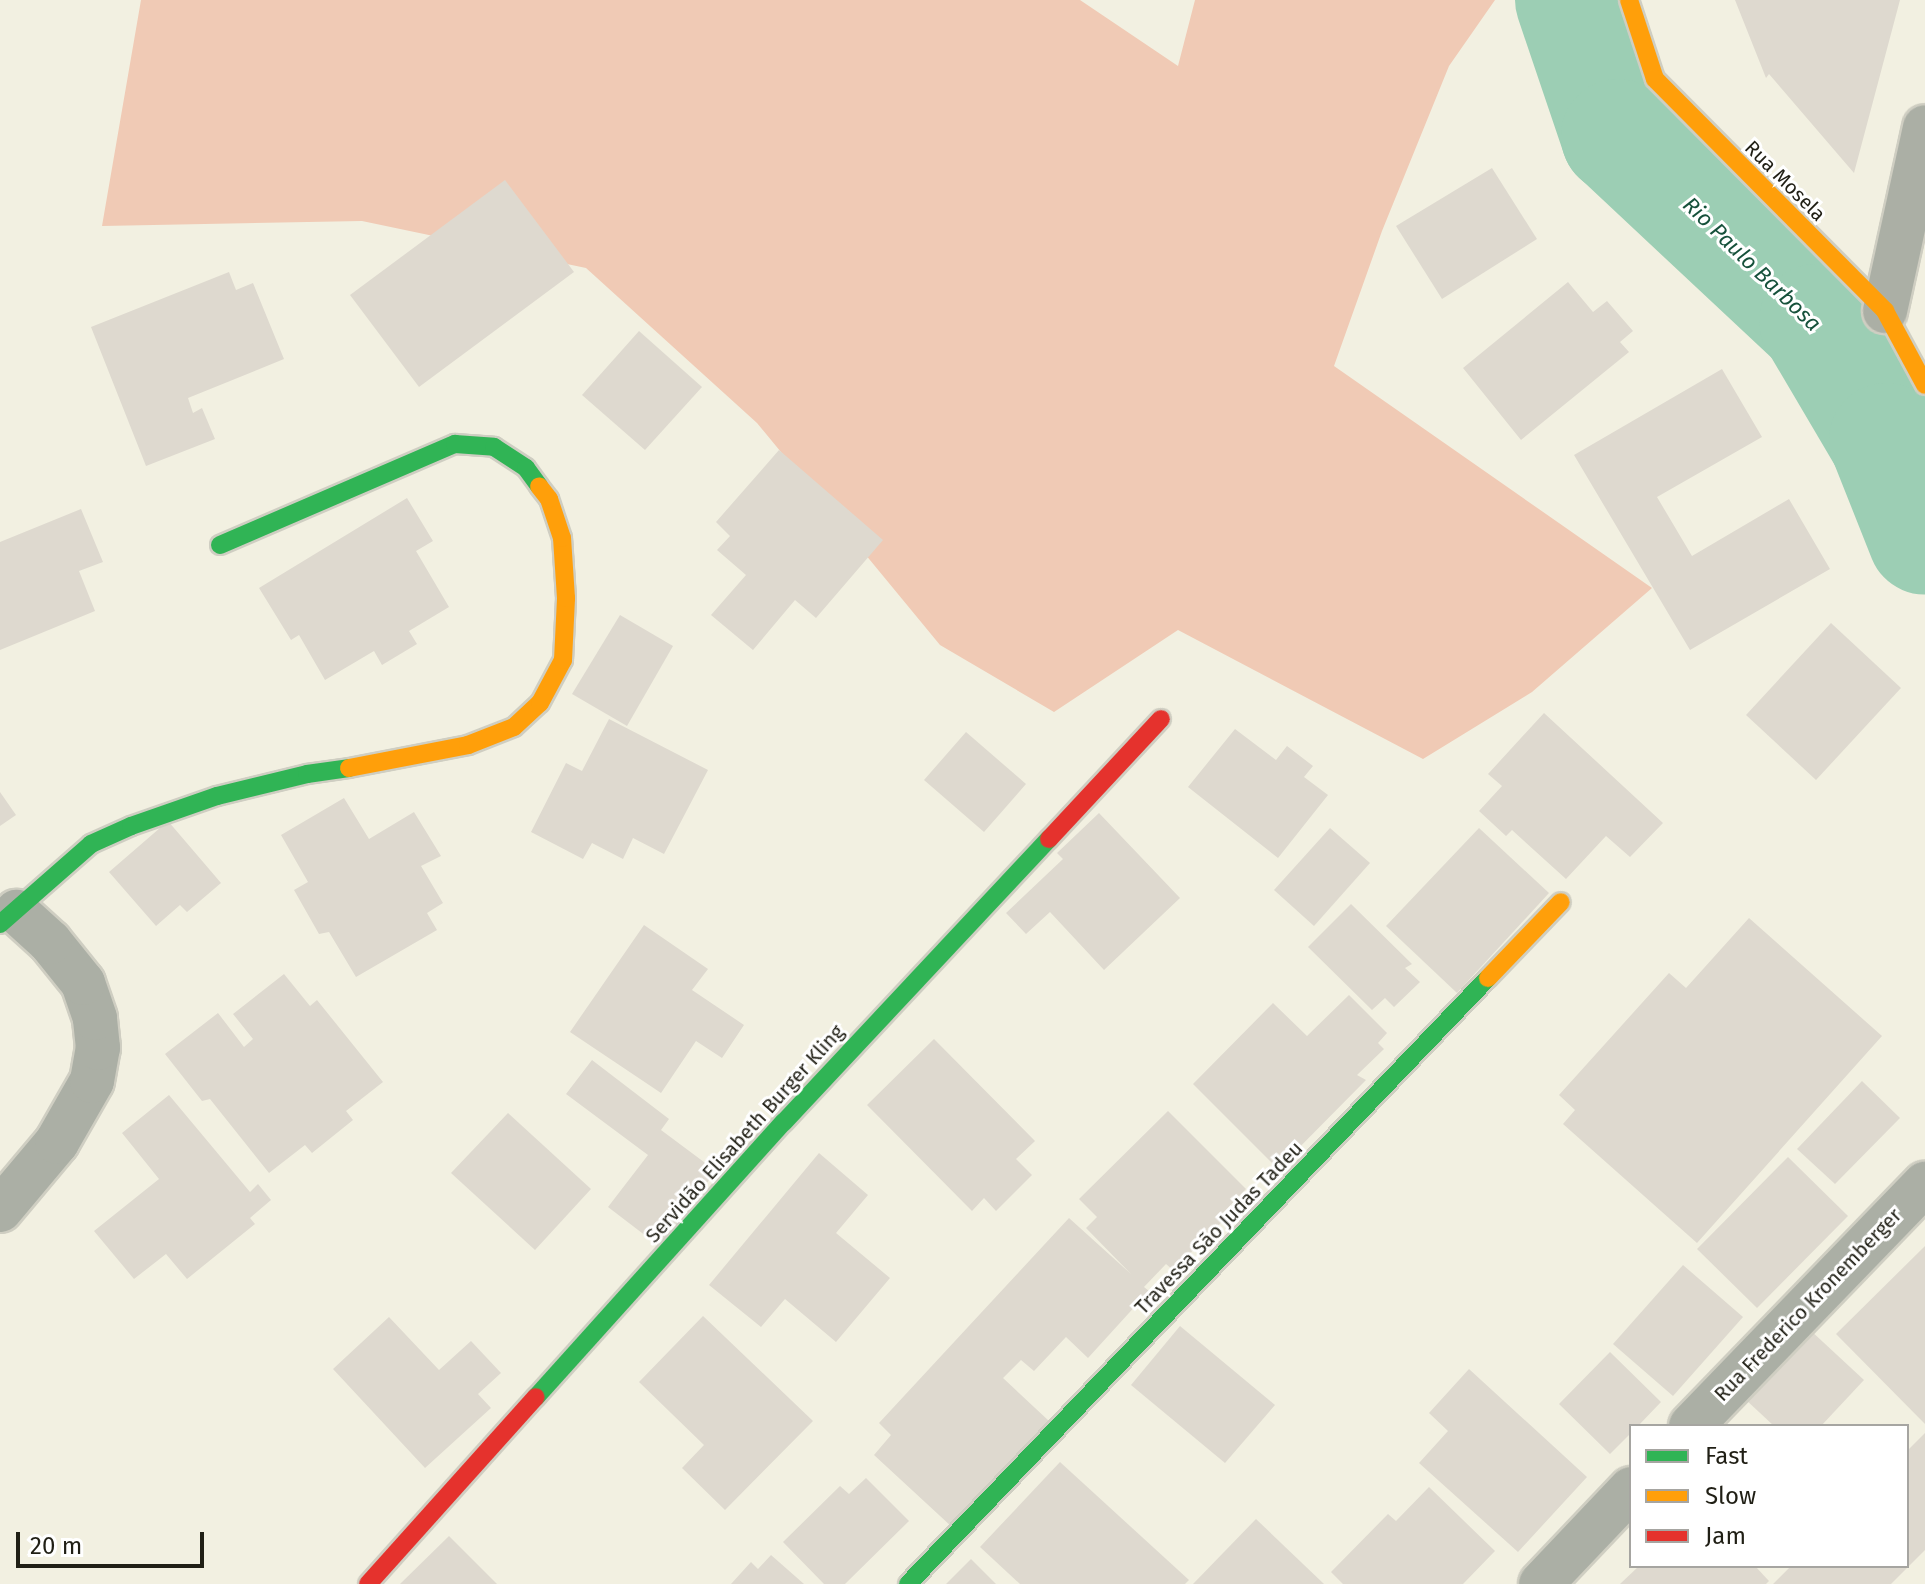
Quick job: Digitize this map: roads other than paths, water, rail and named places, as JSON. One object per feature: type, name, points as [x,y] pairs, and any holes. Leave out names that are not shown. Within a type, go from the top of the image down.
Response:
[{"type":"street","name":"Rua Mosela","points":[[1629,0],[1655,79],[1885,311],[1925,385]]},
{"type":"street","points":[[1885,311],[1925,127]]},
{"type":"street","points":[[0,1210],[57,1142],[92,1081],[98,1048],[95,1018],[83,983],[50,942],[8,918],[91,844],[131,826],[217,796],[307,774],[376,765],[468,745],[514,727],[540,703],[563,660],[566,598],[562,538],[549,499],[534,478],[526,468],[494,447],[455,444],[220,545]]},
{"type":"street","name":"Servidão Elisabeth Burger Kling","points":[[368,1584],[784,1122],[1161,719]]},
{"type":"street","name":"Travessa São Judas Tadeu","points":[[908,1584],[1561,902]]},
{"type":"street","name":"Rua Frederico Kronemberger","points":[[1693,1424],[1925,1184]]},
{"type":"street","points":[[1541,1584],[1629,1491]]},
{"type":"waterway","name":"Rio Paulo Barbosa","points":[[1572,0],[1618,136],[1816,321],[1886,440],[1925,538]]}]
